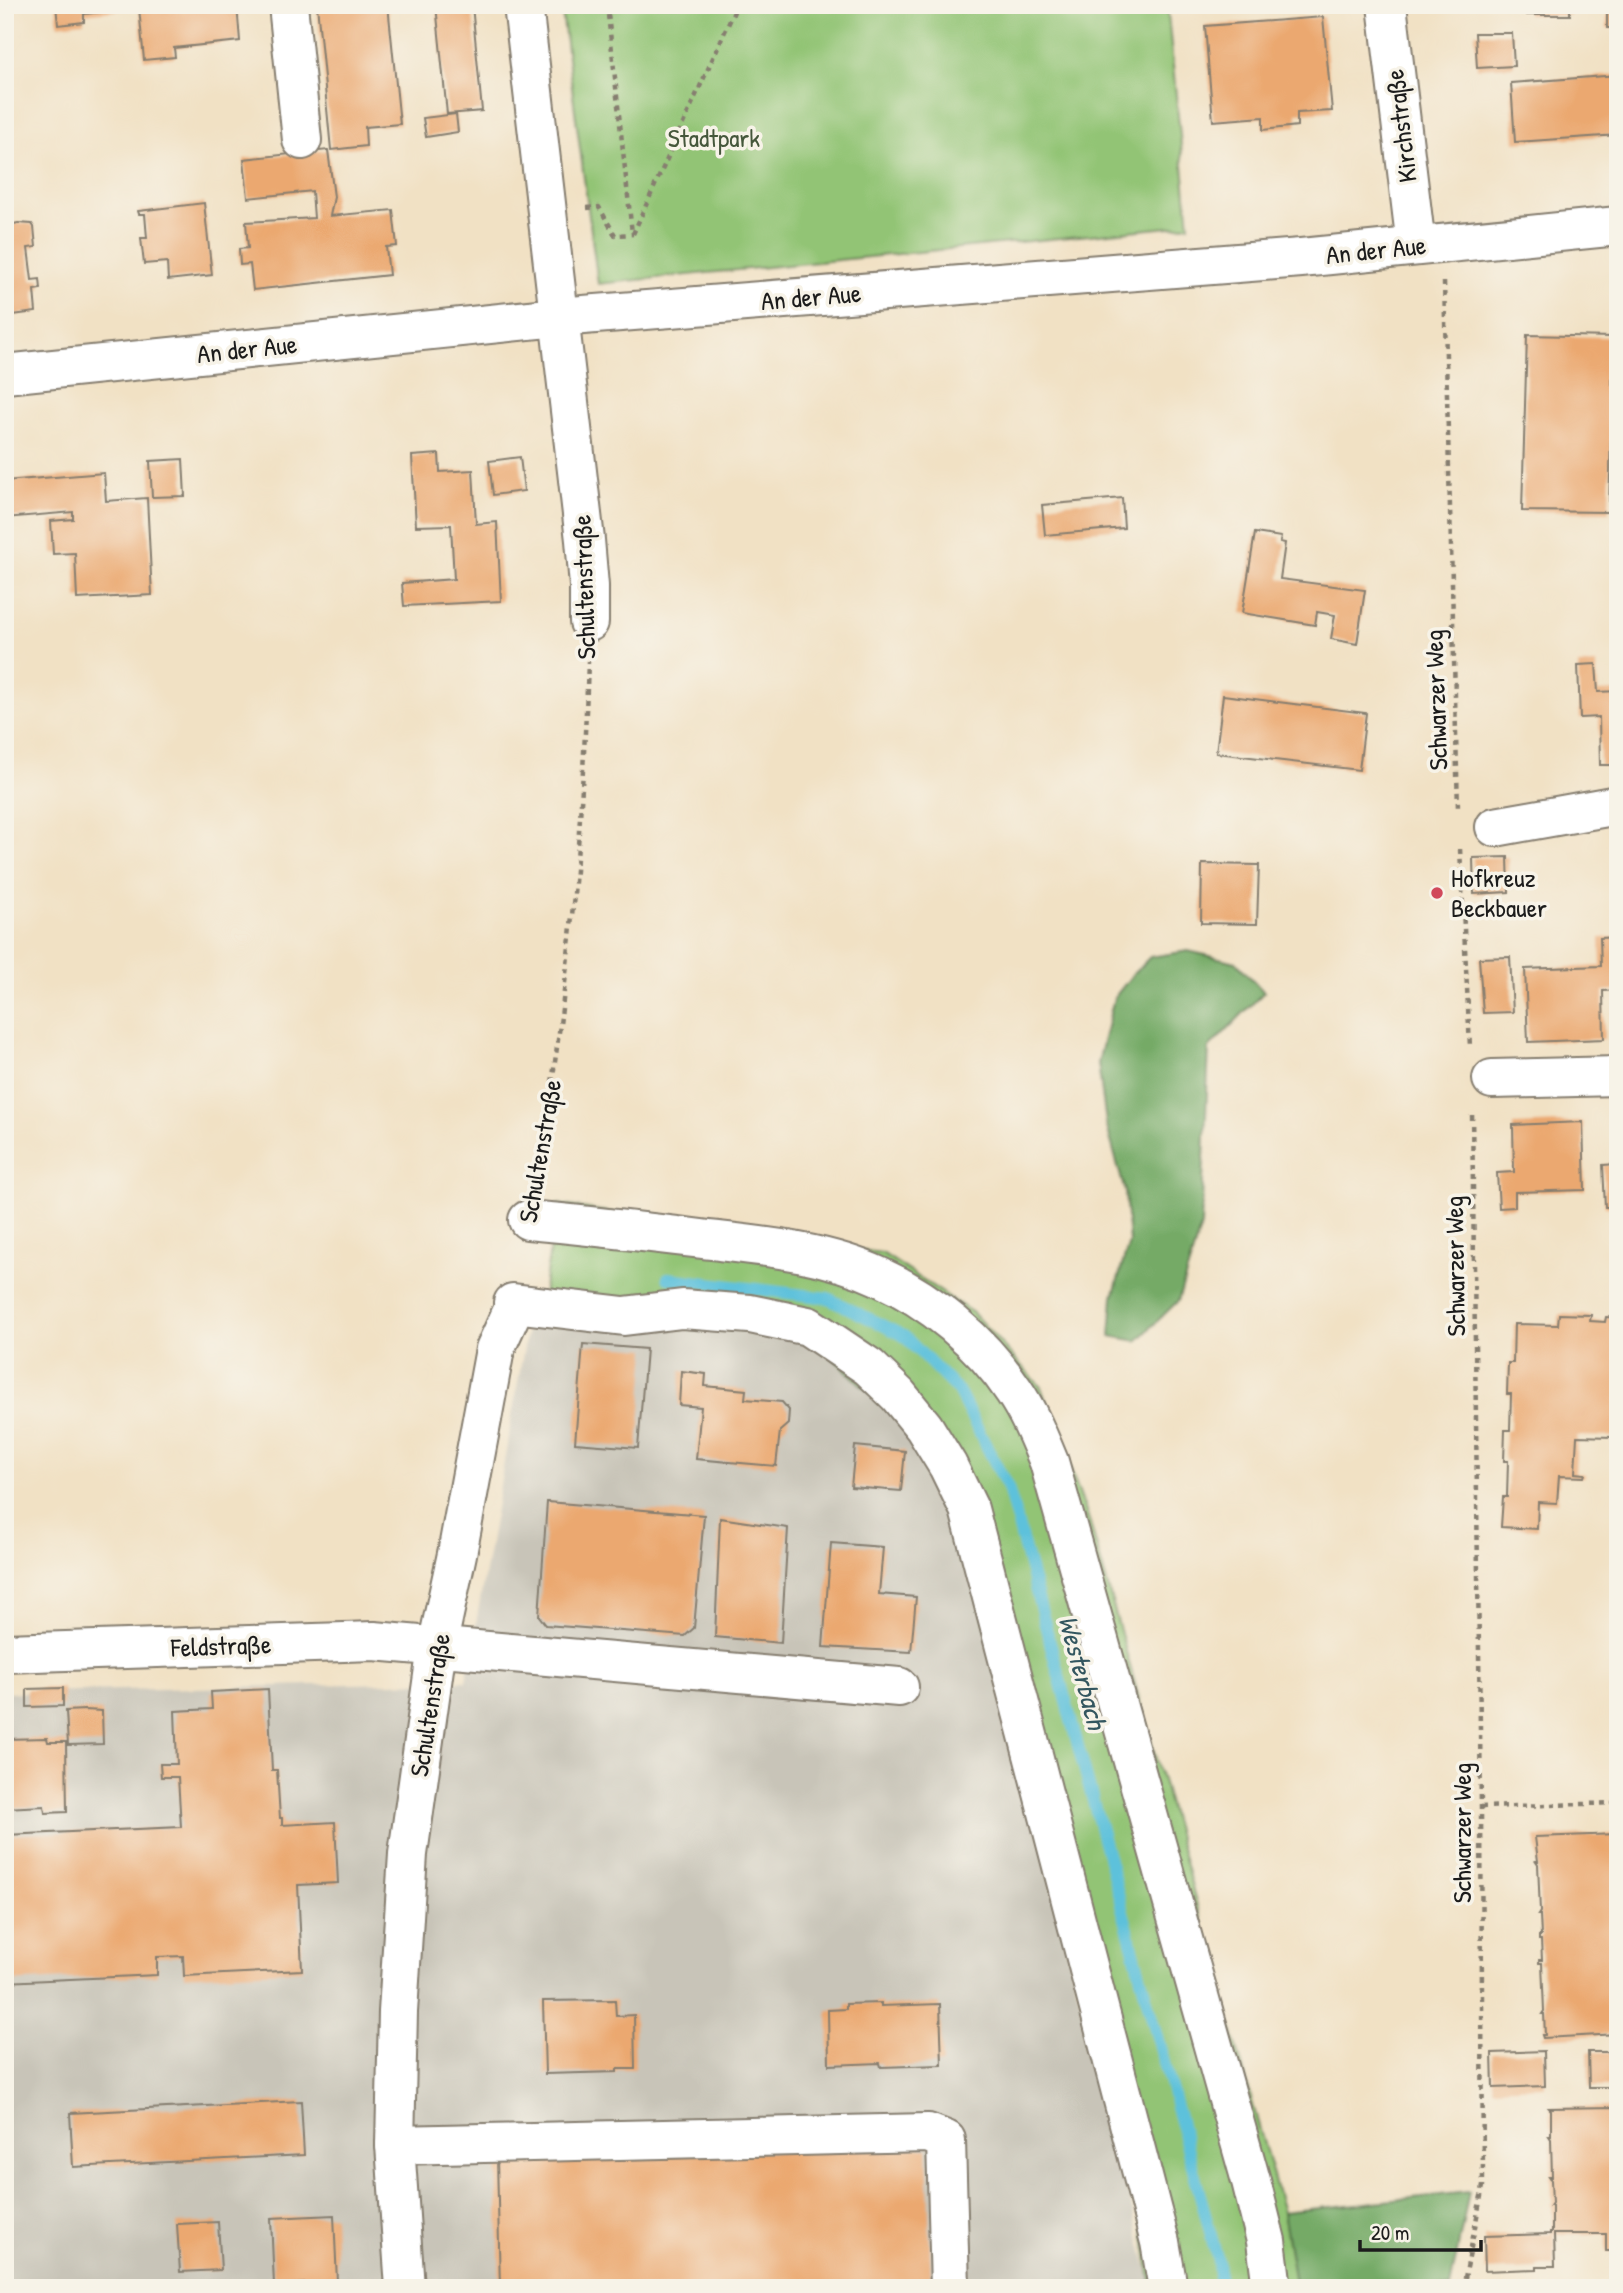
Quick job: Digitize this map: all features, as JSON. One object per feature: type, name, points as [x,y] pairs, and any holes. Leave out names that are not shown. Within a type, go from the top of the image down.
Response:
[{"type":"street","points":[[288,5],[302,140]]},
{"type":"street","name":"Schultenstraße","points":[[523,5],[585,540],[589,622]]},
{"type":"street","name":"Kirchstraße","points":[[1387,5],[1429,245]]},
{"type":"street","name":"An der Aue","points":[[5,374],[558,317],[1301,258],[1618,226]]},
{"type":"street","points":[[1495,827],[1618,805]]},
{"type":"street","points":[[1478,1080],[1618,1076]]},
{"type":"street","points":[[528,1220],[760,1246],[822,1258],[877,1275],[930,1305],[975,1344],[1013,1390],[1033,1424],[1049,1462],[1251,2181],[1266,2241],[1272,2288]]},
{"type":"street","name":"Schultenstraße","points":[[405,2288],[395,2144],[398,2012],[408,1854],[437,1647],[460,1541],[495,1349],[512,1310],[624,1316],[682,1309],[750,1314],[808,1326],[869,1367],[898,1395],[924,1427],[948,1466],[969,1509],[1160,2242],[1168,2288]]},
{"type":"street","name":"Feldstraße","points":[[5,1653],[374,1640],[899,1687]]},
{"type":"street","points":[[395,2144],[928,2133],[946,2140],[950,2288]]},
{"type":"path","points":[[607,5],[633,234]]},
{"type":"path","points":[[633,234],[737,5]]},
{"type":"path","points":[[547,213],[599,207],[615,235],[633,234]]},
{"type":"path","name":"Schwarzer Weg","points":[[1429,245],[1459,820]]},
{"type":"path","name":"Schultenstraße","points":[[528,1220],[551,1097],[569,946],[584,745],[589,622]]},
{"type":"path","name":"Schwarzer Weg","points":[[1460,846],[1478,1080],[1483,2186],[1463,2288]]},
{"type":"path","points":[[1481,1807],[1618,1803]]},
{"type":"shaded area","points":[[529,1319],[765,1329],[817,1343],[902,1423],[954,1510],[1015,1740],[1152,2288],[5,2288],[5,1693],[466,1681]]},
{"type":"green space","name":"Stadtpark","points":[[561,5],[1167,5],[1189,225],[598,284]]},
{"type":"green space","points":[[1188,951],[1236,962],[1264,992],[1209,1048],[1201,1226],[1178,1301],[1137,1341],[1110,1336],[1113,1297],[1129,1242],[1125,1192],[1106,1123],[1098,1063],[1114,998],[1133,974],[1150,957]]},
{"type":"green space","points":[[557,1204],[808,1244],[882,1253],[973,1313],[1041,1387],[1090,1523],[1283,2212],[1296,2288],[1152,2288],[1140,2211],[955,1510],[902,1423],[817,1343],[765,1329],[539,1320]]},
{"type":"green space","points":[[1469,2192],[1450,2288],[1296,2288],[1283,2212]]},
{"type":"building","points":[[56,5],[237,5],[240,41],[174,48],[175,57],[144,60],[139,8],[84,14],[84,22],[58,25]]},
{"type":"building","points":[[317,5],[388,5],[400,124],[365,127],[366,146],[331,150]]},
{"type":"building","points":[[436,5],[472,5],[482,111],[447,114]]},
{"type":"building","points":[[1527,5],[1570,5],[1570,15],[1527,15]]},
{"type":"building","points":[[1607,5],[1618,5],[1618,28],[1607,28]]},
{"type":"building","points":[[1323,17],[1332,111],[1297,113],[1297,126],[1263,130],[1263,117],[1213,121],[1205,26]]},
{"type":"building","points":[[1475,33],[1512,33],[1514,66],[1477,68]]},
{"type":"building","points":[[1618,75],[1618,135],[1515,142],[1511,83]]},
{"type":"building","points":[[456,114],[458,132],[426,137],[423,118]]},
{"type":"building","points":[[328,150],[334,197],[330,216],[393,210],[397,246],[386,247],[389,275],[253,290],[250,264],[240,265],[239,249],[248,248],[246,222],[314,218],[312,191],[248,198],[244,159]]},
{"type":"building","points":[[5,183],[9,183],[11,201],[5,201]]},
{"type":"building","points":[[204,203],[212,275],[168,280],[167,262],[144,264],[141,238],[147,238],[145,214],[139,214],[138,211]]},
{"type":"building","points":[[32,224],[34,227],[36,247],[28,248],[32,280],[40,279],[41,289],[34,290],[36,312],[5,316],[5,226]]},
{"type":"building","points":[[1527,335],[1612,337],[1612,384],[1618,384],[1618,428],[1611,429],[1609,512],[1522,511]]},
{"type":"building","points":[[439,454],[440,472],[473,470],[476,524],[497,522],[501,601],[404,606],[402,583],[454,579],[451,525],[416,526],[412,456]]},
{"type":"building","points":[[520,457],[524,491],[493,495],[489,461]]},
{"type":"building","points":[[183,459],[185,496],[152,497],[150,461]]},
{"type":"building","points":[[104,473],[106,501],[147,498],[152,595],[77,599],[75,553],[53,554],[51,521],[73,519],[73,512],[5,518],[5,481]]},
{"type":"building","points":[[1122,498],[1124,528],[1045,535],[1042,505]]},
{"type":"building","points":[[1255,533],[1281,537],[1280,542],[1285,543],[1280,579],[1365,590],[1357,644],[1331,639],[1335,615],[1317,612],[1315,625],[1242,613]]},
{"type":"building","points":[[1596,664],[1598,692],[1618,691],[1618,765],[1600,765],[1599,717],[1580,718],[1578,665]]},
{"type":"building","points":[[1223,695],[1366,713],[1359,770],[1216,753]]},
{"type":"building","points":[[1508,857],[1509,892],[1474,894],[1473,858]]},
{"type":"building","points":[[1202,864],[1259,865],[1257,924],[1201,923]]},
{"type":"building","points":[[1618,937],[1618,990],[1603,991],[1604,1039],[1528,1042],[1525,969],[1601,966],[1600,938]]},
{"type":"building","points":[[1510,957],[1513,1012],[1483,1013],[1479,958]]},
{"type":"building","points":[[1583,1122],[1585,1190],[1515,1192],[1515,1207],[1499,1208],[1497,1173],[1514,1172],[1513,1125]]},
{"type":"building","points":[[1618,1164],[1618,1207],[1605,1207],[1603,1165]]},
{"type":"building","points":[[1559,1314],[1591,1315],[1590,1321],[1605,1322],[1606,1317],[1618,1318],[1618,1432],[1613,1437],[1577,1436],[1575,1473],[1585,1474],[1584,1477],[1559,1476],[1557,1503],[1538,1502],[1537,1529],[1501,1527],[1503,1497],[1507,1497],[1505,1430],[1510,1430],[1508,1363],[1513,1363],[1514,1324],[1558,1325]]},
{"type":"building","points":[[583,1344],[646,1349],[638,1448],[575,1443]]},
{"type":"building","points":[[681,1371],[706,1374],[705,1386],[746,1390],[745,1399],[782,1402],[789,1410],[788,1424],[780,1431],[776,1466],[696,1459],[701,1407],[679,1405]]},
{"type":"building","points":[[855,1446],[905,1451],[901,1491],[851,1487]]},
{"type":"building","points":[[547,1502],[704,1515],[694,1628],[685,1636],[546,1625],[539,1616]]},
{"type":"building","points":[[720,1518],[788,1528],[781,1643],[715,1637]]},
{"type":"building","points":[[831,1543],[883,1547],[879,1594],[916,1597],[911,1652],[823,1647]]},
{"type":"building","points":[[63,1688],[63,1706],[27,1707],[27,1689]]},
{"type":"building","points":[[268,1689],[272,1770],[277,1770],[282,1825],[335,1822],[338,1883],[298,1885],[302,1970],[184,1976],[183,1956],[157,1957],[157,1975],[5,1982],[5,1835],[181,1827],[178,1777],[161,1777],[160,1764],[177,1764],[175,1711],[212,1709],[211,1692]]},
{"type":"building","points":[[66,1711],[102,1711],[103,1744],[68,1745]]},
{"type":"building","points":[[47,1738],[48,1742],[66,1742],[67,1812],[45,1813],[44,1806],[5,1808],[5,1739]]},
{"type":"building","points":[[1618,1834],[1618,2034],[1543,2038],[1542,2035],[1545,2035],[1542,2014],[1542,1963],[1539,1963],[1539,1960],[1542,1960],[1535,1837]]},
{"type":"building","points":[[615,2000],[616,2016],[634,2015],[635,2069],[545,2074],[543,2001]]},
{"type":"building","points":[[881,2003],[881,2006],[940,2004],[942,2065],[829,2065],[828,2010],[846,2009],[846,2004]]},
{"type":"building","points":[[1544,2051],[1545,2086],[1493,2088],[1492,2053]]},
{"type":"building","points":[[1588,2052],[1618,2052],[1618,2087],[1589,2087]]},
{"type":"building","points":[[301,2101],[304,2155],[73,2167],[70,2113]]},
{"type":"building","points":[[1618,2107],[1618,2251],[1606,2251],[1606,2234],[1554,2234],[1555,2266],[1485,2271],[1484,2236],[1552,2232],[1549,2108]]},
{"type":"building","points":[[927,2148],[931,2288],[500,2288],[497,2158]]},
{"type":"building","points":[[334,2215],[337,2282],[274,2285],[271,2218]]},
{"type":"building","points":[[218,2222],[221,2270],[180,2272],[177,2224]]},
{"type":"waterway","name":"Westerbach","points":[[668,1278],[828,1298],[904,1336],[958,1391],[1008,1488],[1218,2261],[1220,2288]]},
{"type":"place","name":"Hofkreuz Beckbauer","points":[[1437,893]]}]
